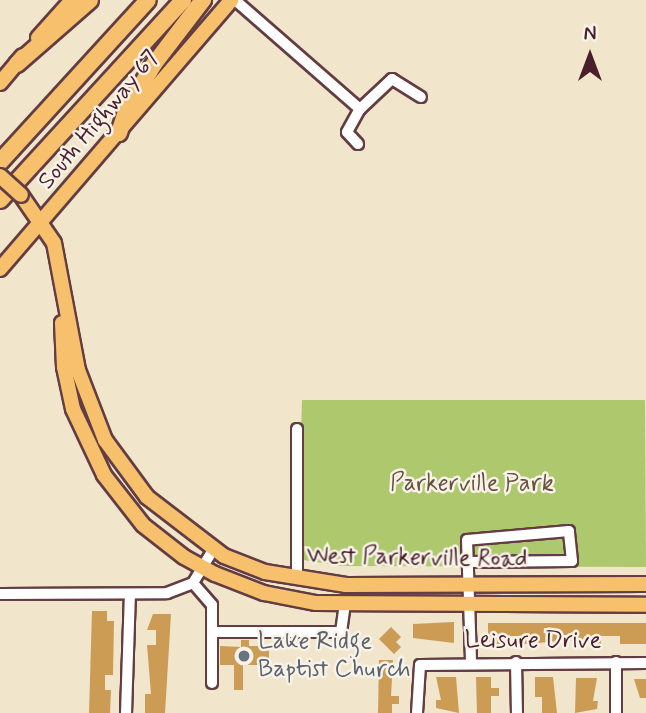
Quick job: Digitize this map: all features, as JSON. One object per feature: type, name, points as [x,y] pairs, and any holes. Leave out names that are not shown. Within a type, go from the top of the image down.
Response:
[{"type":"highway","points":[[16,64],[90,0]]},
{"type":"highway","points":[[0,162],[148,0]]},
{"type":"highway","points":[[0,200],[183,0]]},
{"type":"highway","points":[[119,133],[127,109],[154,64],[203,0]]},
{"type":"main road","points":[[0,83],[72,0]]},
{"type":"main road","name":"South Highway 67","points":[[0,269],[233,0]]},
{"type":"main road","points":[[0,176],[43,221],[54,243],[63,293]]},
{"type":"main road","name":"West Parkerville Road","points":[[63,293],[78,370],[105,440],[147,497],[213,550],[245,565],[297,578],[346,584],[646,584]]},
{"type":"main road","name":"West Parkerville Road","points":[[63,293],[64,366],[73,409],[92,454],[143,525],[203,568],[264,593],[345,605],[646,606]]},
{"type":"main road","points":[[345,605],[346,584]]},
{"type":"street","points":[[233,0],[360,109]]},
{"type":"street","points":[[358,144],[347,132],[360,109],[392,79],[421,97]]},
{"type":"street","points":[[297,429],[297,578]]},
{"type":"street","points":[[470,562],[572,561],[569,531],[467,540],[470,562],[471,662]]},
{"type":"street","points":[[0,593],[167,593],[193,583],[213,550]]},
{"type":"street","points":[[193,583],[212,605],[212,683]]},
{"type":"street","points":[[126,713],[130,594]]},
{"type":"street","points":[[212,632],[341,632],[345,605]]},
{"type":"street","points":[[516,662],[516,713]]},
{"type":"street","points":[[615,662],[616,713]]},
{"type":"street","name":"Leisure Drive","points":[[417,713],[420,664],[646,663]]},
{"type":"green space","name":"Parkerville Park","points":[[302,400],[645,400],[646,567],[339,566],[298,559]]},
{"type":"building","points":[[92,611],[107,611],[107,621],[114,621],[113,675],[105,675],[105,690],[111,690],[110,713],[89,713]]},
{"type":"building","points":[[153,614],[171,614],[165,713],[145,713],[145,694],[151,694],[147,645],[156,645],[156,630],[147,630]]},
{"type":"building","points":[[454,622],[454,643],[413,638],[413,624]]},
{"type":"building","points":[[488,623],[646,623],[646,644],[620,644],[620,636],[601,636],[601,644],[568,640],[521,644],[521,636],[506,636],[506,644],[495,644],[488,641]]},
{"type":"building","points":[[391,627],[401,637],[396,642],[401,647],[394,654],[379,639]]},
{"type":"building","name":"Lake Ridge Baptist Church","points":[[241,640],[249,640],[249,646],[269,646],[269,665],[243,665],[243,690],[234,690],[234,665],[220,665],[220,646],[241,647]]},
{"type":"building","points":[[379,660],[393,660],[391,696],[399,696],[399,704],[392,704],[392,713],[378,713]]},
{"type":"building","points":[[436,677],[456,677],[459,713],[436,708],[436,700],[441,700]]},
{"type":"building","points":[[476,677],[491,677],[491,688],[499,688],[499,696],[491,696],[491,713],[477,713]]},
{"type":"building","points":[[535,677],[553,677],[557,713],[542,713],[542,697],[535,697]]},
{"type":"building","points":[[576,678],[597,678],[593,701],[598,701],[597,709],[575,713]]},
{"type":"building","points":[[634,679],[646,679],[646,698],[640,698]]},
{"type":"place","name":"Lake Ridge Baptist Church","points":[[244,656]]}]
